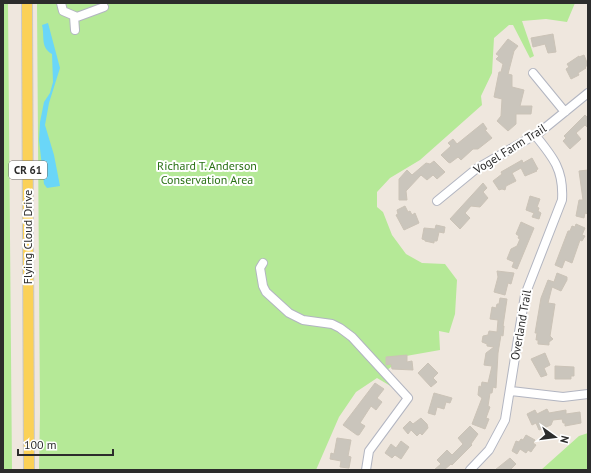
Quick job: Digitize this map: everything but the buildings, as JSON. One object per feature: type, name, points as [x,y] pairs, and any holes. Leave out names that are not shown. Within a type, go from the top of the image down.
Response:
[{"type":"main road","name":"Flying Cloud Drive","points":[[27,3],[29,470]]},
{"type":"street","points":[[61,3],[63,12],[74,16],[104,7]]},
{"type":"street","points":[[74,16],[75,30]]},
{"type":"street","points":[[533,73],[565,112]]},
{"type":"street","name":"Vogel Farm Trail","points":[[437,201],[476,169],[535,135],[588,93]]},
{"type":"street","name":"Overland Trail","points":[[470,470],[490,450],[505,420],[511,391],[525,295],[562,200],[562,181],[556,163],[535,135]]},
{"type":"street","points":[[263,263],[260,268],[263,286],[289,313],[303,320],[332,324],[340,328],[352,338],[408,398],[369,451],[366,470]]},
{"type":"street","points":[[511,391],[563,397],[588,394]]},
{"type":"green space","points":[[3,3],[8,3],[12,470],[3,470]]},
{"type":"green space","name":"Richard T. Anderson Conservation Area","points":[[37,3],[575,3],[567,22],[546,19],[522,21],[534,56],[530,58],[513,25],[509,25],[494,38],[492,73],[481,96],[482,105],[420,160],[390,178],[377,192],[377,207],[383,212],[392,235],[406,254],[422,263],[445,264],[457,280],[455,314],[449,333],[439,331],[440,350],[406,356],[387,370],[399,391],[377,378],[356,392],[339,417],[316,470],[39,470],[40,412]]},
{"type":"green space","points":[[588,433],[588,470],[541,470],[579,436]]},
{"type":"water","points":[[48,23],[60,68],[49,103],[45,125],[54,155],[60,186],[47,188],[44,184],[39,140],[40,122],[44,102],[50,93],[53,82],[52,54],[44,45],[42,25]]}]
